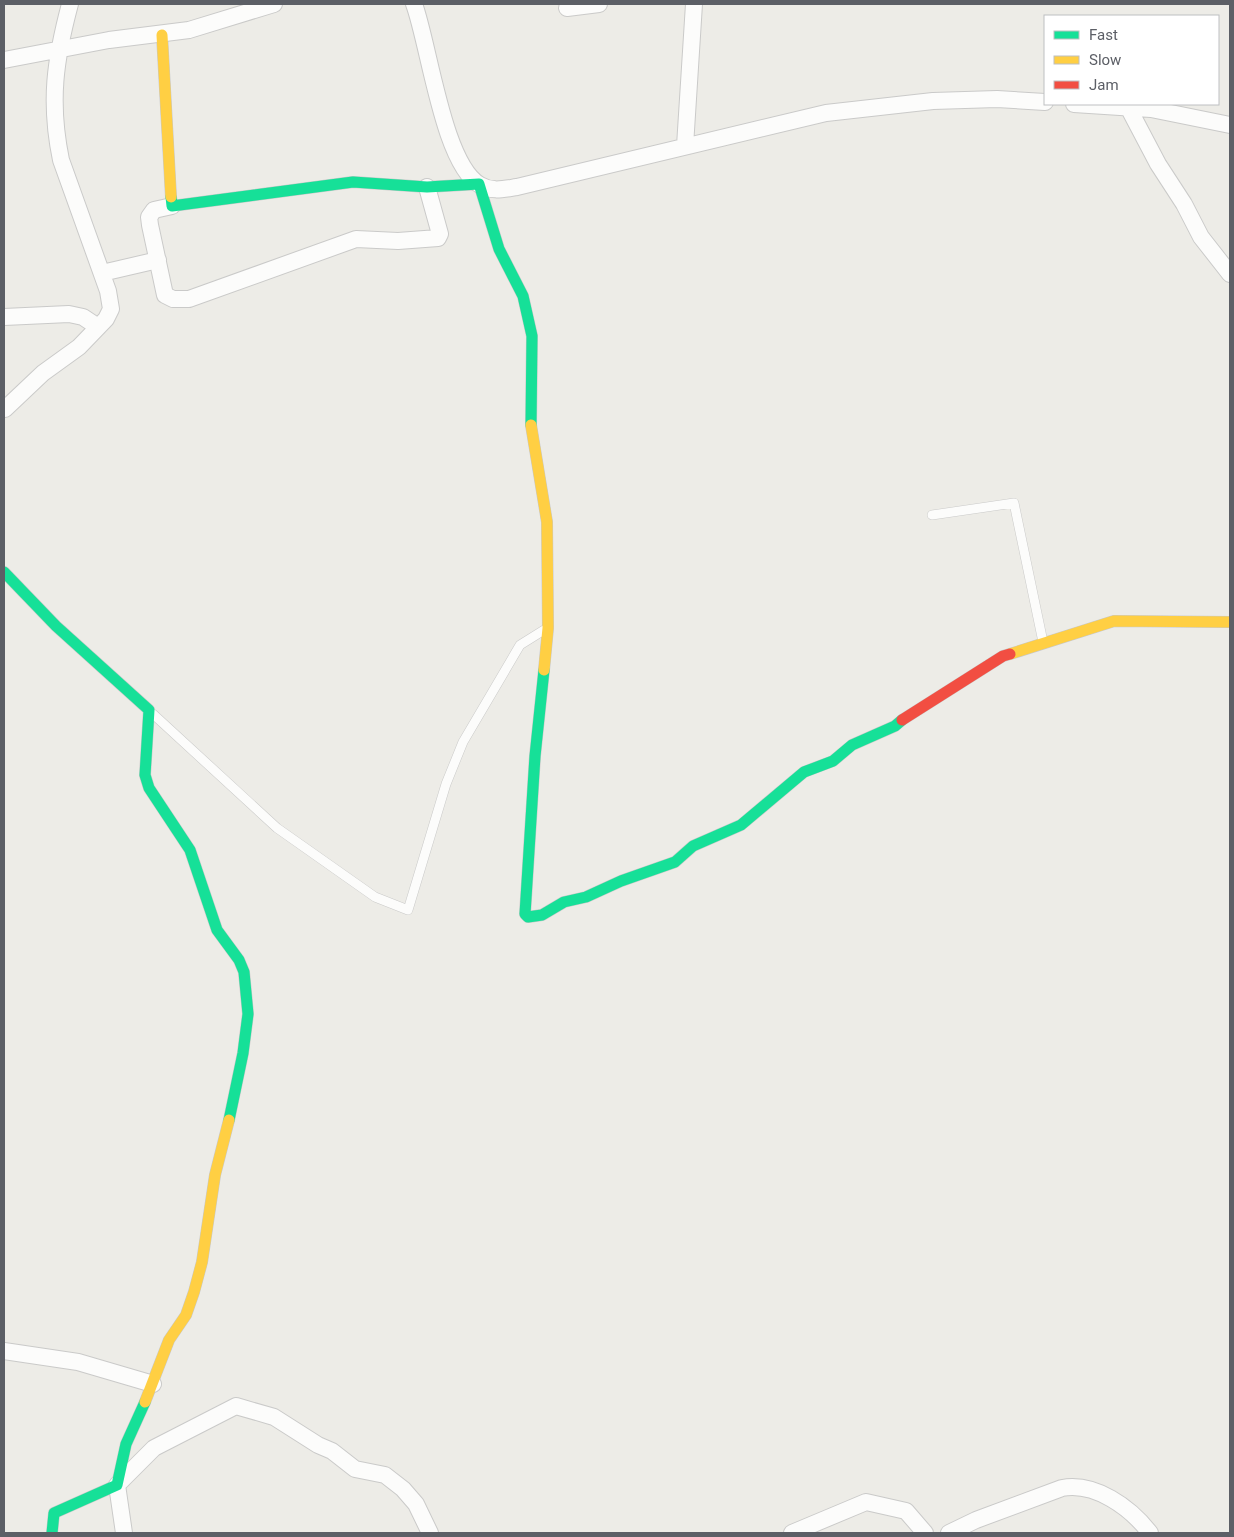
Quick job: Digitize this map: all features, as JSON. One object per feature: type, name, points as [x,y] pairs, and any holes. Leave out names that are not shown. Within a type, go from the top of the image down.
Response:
[{"type":"street","points":[[4,405],[79,347],[106,319],[110,309],[108,291],[61,160],[56,138],[54,108],[58,49],[70,4]]},
{"type":"street","points":[[4,60],[110,40],[189,30],[245,8],[274,4]]},
{"type":"street","points":[[414,4],[451,143],[467,174],[479,184],[494,190],[517,187],[826,113],[933,101],[997,99],[1044,102]]},
{"type":"street","points":[[567,8],[599,4]]},
{"type":"street","points":[[685,146],[694,4]]},
{"type":"street","points":[[162,34],[172,206]]},
{"type":"street","points":[[1092,105],[1151,109],[1230,125]]},
{"type":"street","points":[[1128,107],[1158,164],[1184,204],[1200,237],[1230,274]]},
{"type":"street","points":[[426,187],[440,234],[438,238],[432,240],[356,239],[190,299],[173,299],[166,295],[149,217],[154,210],[354,182],[426,187],[479,184]]},
{"type":"street","points":[[479,184],[499,249],[523,296],[532,336],[531,432],[547,522],[548,628],[536,747],[525,914],[532,918],[564,902],[586,897],[621,881],[675,862],[693,846],[742,825],[804,772],[833,761],[852,745],[895,726],[980,668],[1003,656],[1080,630],[1128,620],[1181,623],[1230,622]]},
{"type":"street","points":[[102,273],[158,260]]},
{"type":"street","points":[[4,317],[69,314],[83,317],[98,327]]},
{"type":"street","points":[[4,572],[37,610],[91,661],[149,710],[145,775],[149,788],[190,850],[217,930],[239,960],[245,981],[248,1014],[243,1053],[232,1110],[215,1175],[198,1277],[186,1315],[168,1340],[153,1384],[126,1444],[117,1485],[124,1533]]},
{"type":"street","points":[[4,1351],[78,1362],[153,1384]]},
{"type":"street","points":[[52,1533],[54,1514],[117,1485],[154,1448],[236,1406],[274,1417],[318,1445],[332,1451],[355,1469],[385,1475],[403,1489],[416,1504],[430,1533]]},
{"type":"street","points":[[949,1533],[976,1520],[1062,1488],[1075,1486],[1092,1489],[1119,1504],[1150,1533]]},
{"type":"street","points":[[792,1533],[866,1502],[906,1511],[925,1533]]},
{"type":"lane","points":[[932,515],[1014,503],[1043,642]]},
{"type":"lane","points":[[149,710],[277,828],[374,897],[408,910],[446,784],[463,742],[520,646],[548,628]]},
{"type":"traffic: fast","points":[[171,197],[172,206],[353,182],[427,187],[479,184],[499,249],[523,296],[532,336],[531,425]]},
{"type":"traffic: fast","points":[[4,572],[56,626],[149,710],[145,775],[149,788],[190,850],[217,930],[239,960],[244,972],[248,1014],[243,1053],[229,1120]]},
{"type":"traffic: fast","points":[[544,670],[535,756],[525,914],[528,917],[542,915],[564,902],[586,897],[621,881],[675,862],[693,846],[741,825],[804,772],[833,761],[852,745],[895,726],[902,720]]},
{"type":"traffic: fast","points":[[52,1533],[54,1513],[117,1485],[126,1444],[145,1402]]},
{"type":"traffic: slow","points":[[162,35],[171,197]]},
{"type":"traffic: slow","points":[[531,425],[547,522],[548,628],[544,670]]},
{"type":"traffic: slow","points":[[1010,654],[1114,621],[1230,622]]},
{"type":"traffic: slow","points":[[145,1402],[169,1340],[186,1315],[194,1292],[202,1262],[215,1175],[229,1120]]},
{"type":"traffic: jam","points":[[902,720],[1003,656],[1010,654]]}]
